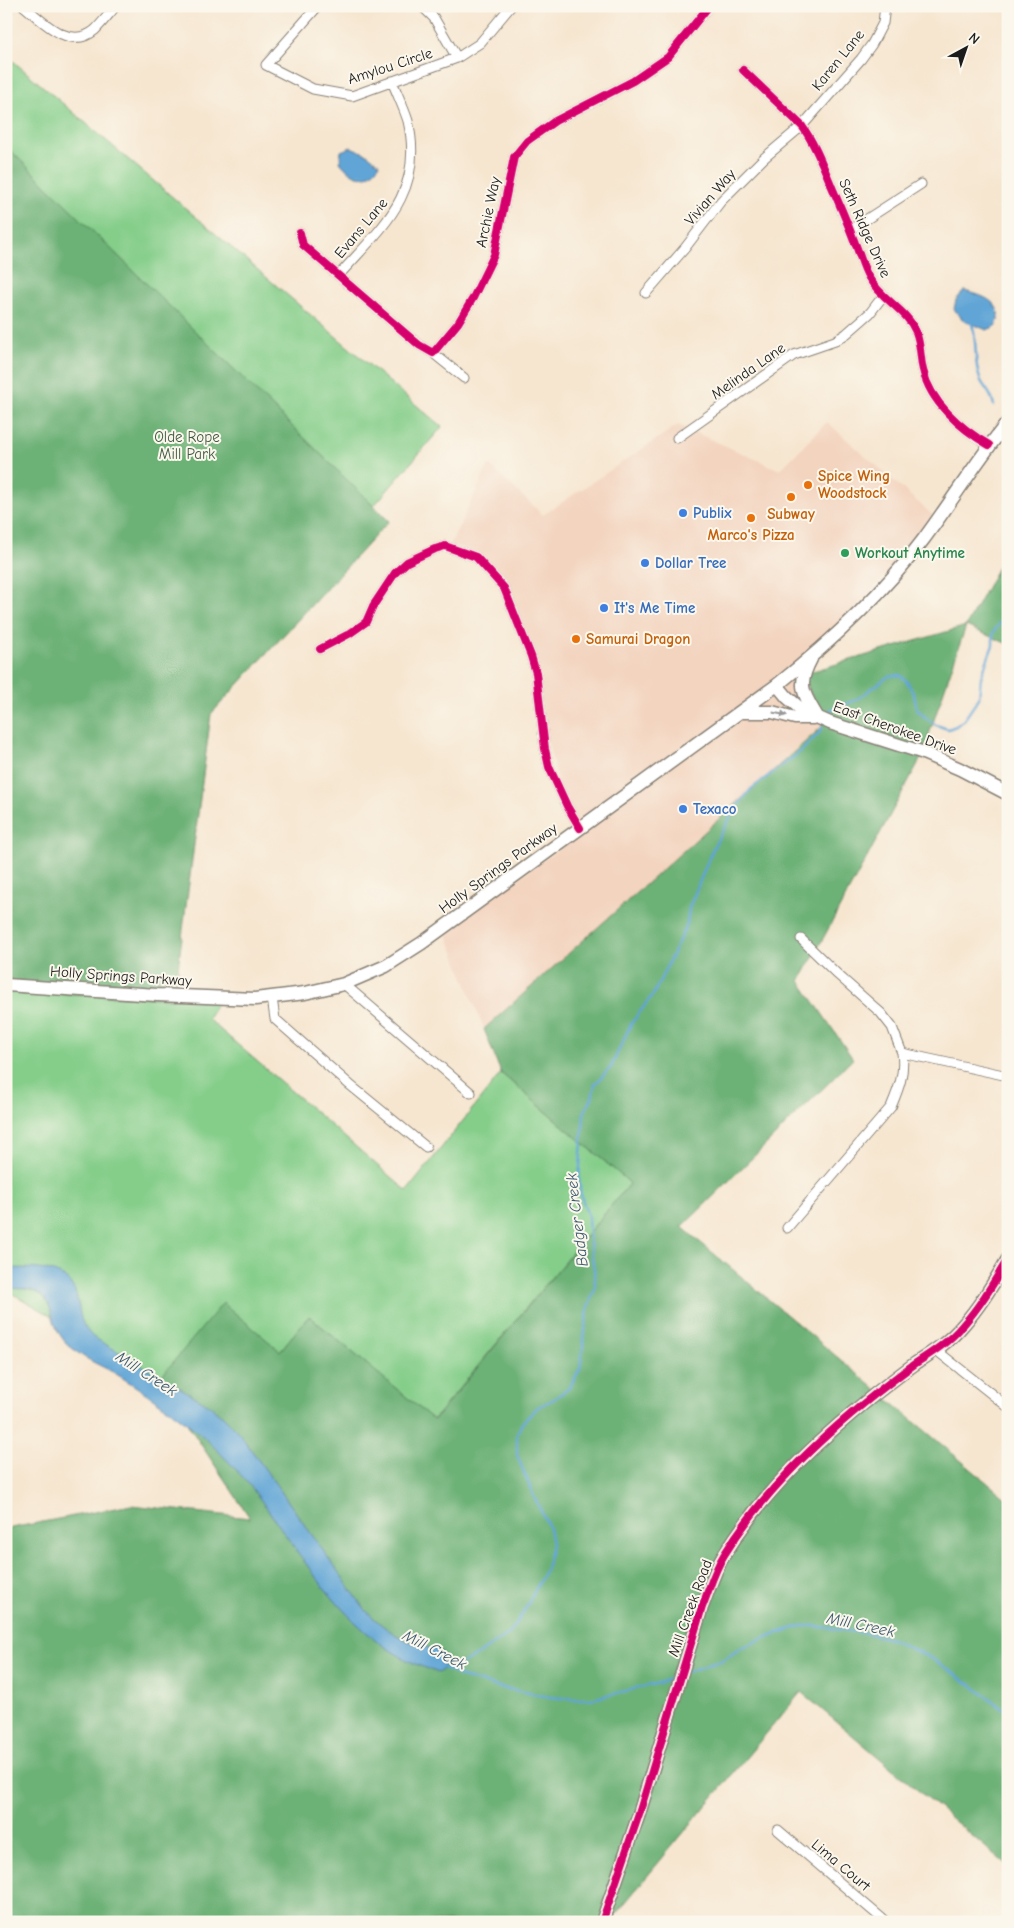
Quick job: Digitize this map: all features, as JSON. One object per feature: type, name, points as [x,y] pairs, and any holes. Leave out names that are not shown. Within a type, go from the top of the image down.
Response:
[{"type":"main road","name":"Holly Springs Parkway","points":[[6,985],[157,995],[272,998],[306,993],[344,984],[386,966],[416,947],[741,712],[812,657],[865,608],[897,572],[939,518],[989,445],[1008,422]]},
{"type":"main road","points":[[741,712],[772,712],[795,718],[818,718],[803,692],[805,671],[812,657]]},
{"type":"main road","name":"East Cherokee Drive","points":[[777,685],[795,706],[818,718],[921,752],[960,769],[1008,794]]},
{"type":"main road","name":"Mill Creek Road","points":[[602,1922],[639,1814],[713,1577],[724,1556],[745,1524],[780,1482],[840,1424],[873,1396],[936,1350],[963,1326],[1008,1260]]},
{"type":"street","points":[[24,6],[53,30],[62,35],[73,37],[88,34],[95,29],[116,6]]},
{"type":"street","name":"Amylou Circle","points":[[318,6],[266,65],[313,89],[352,96],[457,58],[480,43],[511,6]]},
{"type":"street","name":"Amylou Circle","points":[[422,6],[434,18],[457,58]]},
{"type":"street","name":"Archie Way","points":[[433,354],[458,323],[473,298],[494,255],[514,157],[527,141],[555,121],[633,81],[668,57],[709,6]]},
{"type":"street","name":"Karen Lane","points":[[802,126],[872,44],[882,23],[885,6]]},
{"type":"street","name":"Seth Ridge Drive","points":[[743,70],[802,126],[816,150],[869,278],[883,296],[905,316],[916,332],[923,372],[929,386],[938,401],[959,424],[974,437],[989,445]]},
{"type":"street","name":"Evans Lane","points":[[338,275],[380,229],[398,205],[408,180],[412,154],[408,121],[392,81]]},
{"type":"street","name":"Vivian Way","points":[[646,293],[722,201],[764,158],[802,126]]},
{"type":"street","points":[[850,230],[921,184]]},
{"type":"street","points":[[300,233],[303,245],[419,345],[464,378]]},
{"type":"street","name":"Melinda Lane","points":[[677,438],[794,355],[835,341],[846,334],[870,313],[883,296]]},
{"type":"street","points":[[320,648],[349,634],[366,622],[373,606],[395,573],[408,562],[434,549],[445,546],[476,557],[504,588],[531,656],[536,673],[545,748],[550,767],[567,806],[580,828]]},
{"type":"street","points":[[787,1228],[890,1107],[900,1086],[904,1066],[902,1053],[892,1027],[881,1013],[801,939]]},
{"type":"street","points":[[344,984],[471,1093]]},
{"type":"street","points":[[272,998],[275,1019],[350,1086],[426,1147]]},
{"type":"street","points":[[902,1053],[1008,1076]]},
{"type":"street","points":[[936,1350],[1008,1407]]},
{"type":"street","name":"Lima Court","points":[[778,1830],[886,1922]]},
{"type":"shaded area","points":[[827,422],[937,519],[801,667],[823,726],[484,1029],[446,932],[579,834],[564,806],[545,731],[524,630],[493,569],[475,551],[450,545],[489,465],[543,515],[678,425],[780,470]]},
{"type":"green space","name":"Olde Rope Mill Park","points":[[6,55],[442,427],[189,720],[162,979],[185,999],[217,1002],[208,1019],[407,1191],[501,1073],[630,1183],[433,1420],[309,1316],[280,1351],[159,1380],[72,1348],[67,1325],[6,1290]]},
{"type":"green space","points":[[6,146],[389,521],[211,714],[174,999],[6,991]]},
{"type":"green space","points":[[1008,549],[1008,644],[966,626]]},
{"type":"green space","points":[[966,626],[921,758],[800,981],[853,1059],[682,1227],[1008,1500],[1008,1866],[801,1692],[609,1922],[6,1922],[6,1529],[131,1505],[250,1518],[158,1380],[223,1303],[280,1351],[309,1316],[434,1420],[630,1183],[501,1073],[484,1029],[823,726],[803,674]]},
{"type":"water","points":[[351,147],[367,154],[380,164],[370,174],[365,176],[355,175],[340,162],[341,151]]},
{"type":"water","points":[[964,291],[991,301],[998,311],[996,326],[987,330],[964,321],[954,309],[956,300]]},
{"type":"water","points":[[6,1268],[38,1269],[58,1274],[67,1279],[73,1287],[77,1298],[83,1323],[93,1337],[206,1403],[224,1417],[240,1434],[364,1608],[381,1625],[394,1634],[435,1649],[445,1655],[443,1669],[439,1673],[407,1660],[378,1642],[353,1620],[310,1569],[251,1487],[218,1451],[177,1415],[115,1373],[83,1357],[69,1346],[59,1333],[48,1303],[41,1295],[29,1290],[6,1288]]},
{"type":"waterway","points":[[972,324],[978,372],[982,383],[992,397],[994,406]]},
{"type":"waterway","name":"Badger Creek","points":[[827,715],[830,710],[856,700],[889,676],[900,675],[908,683],[914,695],[917,709],[925,717],[936,725],[948,729],[956,726],[964,720],[979,698],[981,677],[993,645],[993,633],[1008,611]]},
{"type":"waterway","name":"Badger Creek","points":[[445,1669],[451,1669],[471,1659],[511,1632],[546,1569],[552,1544],[549,1528],[517,1455],[517,1434],[522,1423],[538,1407],[554,1399],[569,1388],[580,1369],[588,1307],[595,1289],[595,1276],[588,1216],[581,1196],[579,1179],[584,1113],[592,1098],[595,1084],[611,1067],[631,1024],[654,993],[687,924],[689,908],[714,846],[735,809],[751,789],[801,751],[820,732],[822,727]]},
{"type":"waterway","name":"Mill Creek","points":[[686,1672],[723,1660],[741,1648],[774,1634],[801,1626],[814,1626],[891,1639],[931,1658],[1008,1712]]},
{"type":"waterway","name":"Mill Creek","points":[[443,1668],[462,1677],[498,1687],[549,1697],[575,1699],[592,1699],[659,1683],[677,1676]]},
{"type":"cycle path","points":[[300,233],[303,245],[419,345],[433,353],[458,323],[473,298],[494,255],[514,157],[527,141],[555,121],[633,81],[668,57],[709,6]]},
{"type":"cycle path","points":[[743,70],[802,126],[811,140],[869,278],[874,286],[907,317],[916,332],[923,370],[932,393],[948,414],[989,445]]},
{"type":"cycle path","points":[[320,649],[349,634],[366,622],[373,606],[395,573],[407,562],[445,546],[476,557],[504,588],[531,656],[536,673],[549,767],[567,806],[580,828]]},
{"type":"cycle path","points":[[602,1922],[639,1814],[702,1607],[720,1561],[755,1510],[812,1449],[874,1395],[941,1346],[958,1331],[970,1317],[1008,1259]]},
{"type":"place","name":"Spice Wing Woodstock","points":[[808,485]]},
{"type":"place","name":"Subway","points":[[791,497]]},
{"type":"place","name":"Publix","points":[[683,513]]},
{"type":"place","name":"Marco's Pizza","points":[[751,518]]},
{"type":"place","name":"Workout Anytime","points":[[845,553]]},
{"type":"place","name":"Dollar Tree","points":[[645,563]]},
{"type":"place","name":"It's Me Time","points":[[604,608]]},
{"type":"place","name":"Samurai Dragon","points":[[576,639]]},
{"type":"place","name":"Texaco","points":[[683,809]]}]
